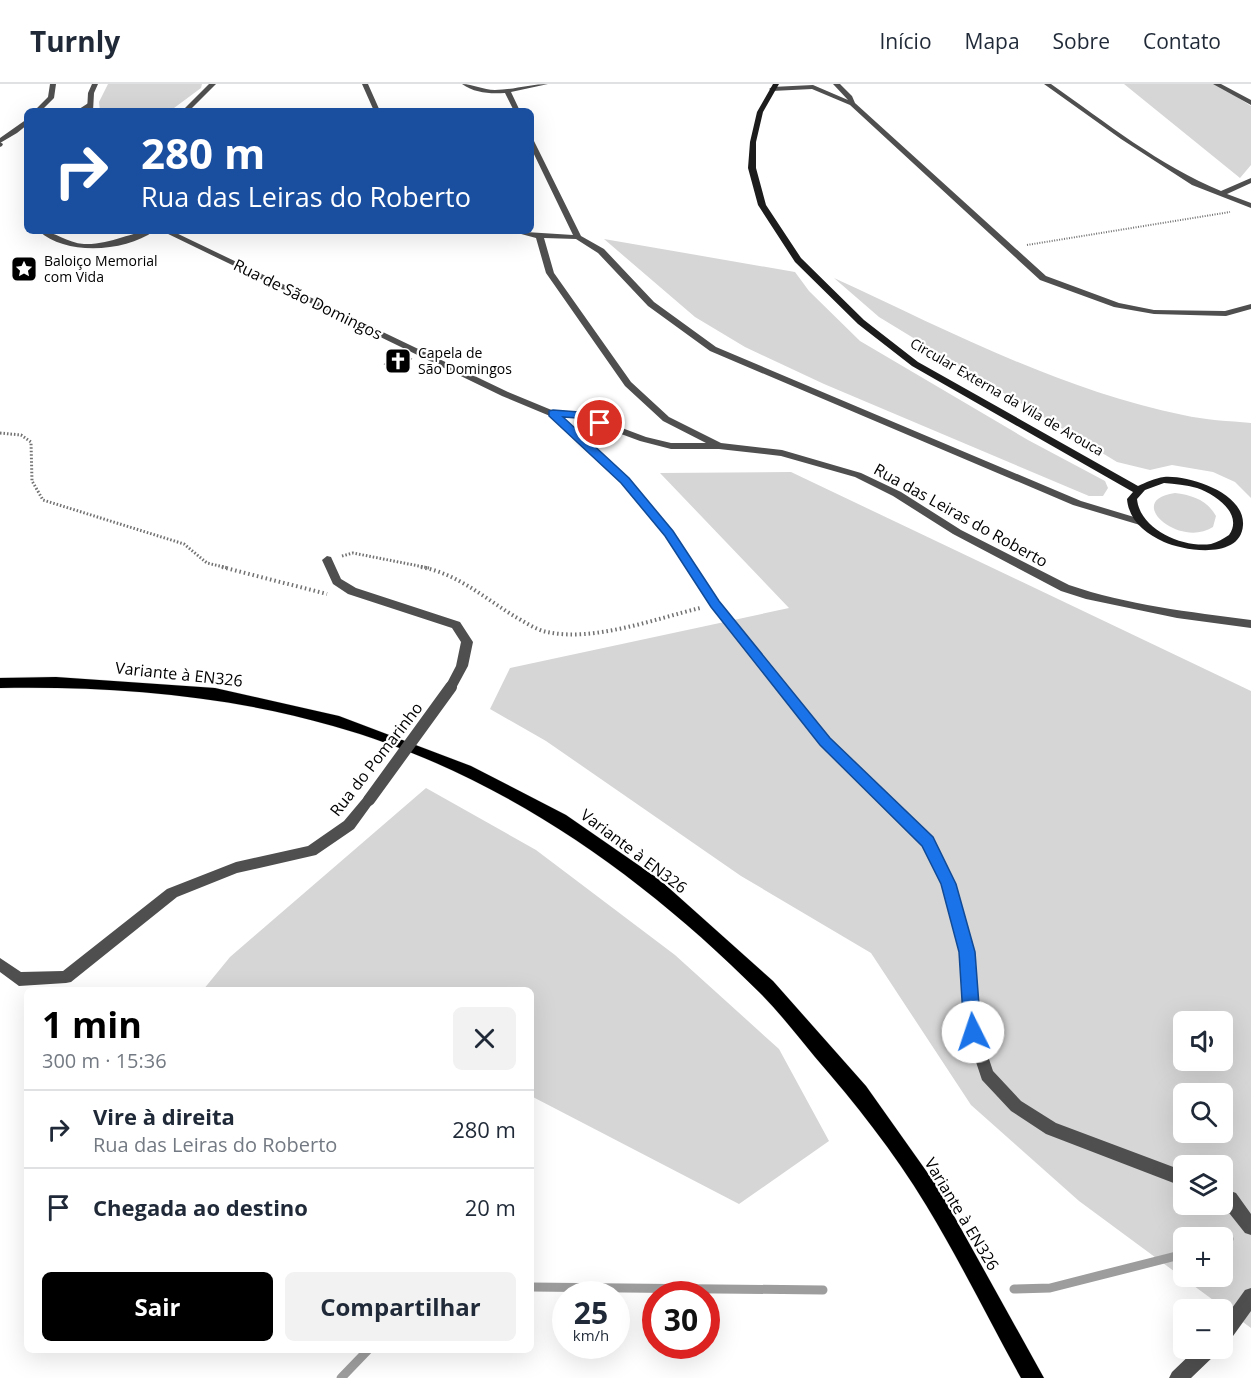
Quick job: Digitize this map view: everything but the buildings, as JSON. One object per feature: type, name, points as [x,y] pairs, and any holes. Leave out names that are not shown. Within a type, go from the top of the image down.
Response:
[{"type":"main road","name":"Circular Externa da Vila de Arouca","points":[[774,87],[760,112],[753,142],[752,168],[762,205],[798,260],[861,322],[915,364],[1137,490]]},
{"type":"main road","points":[[1163,480],[1199,485],[1216,493],[1229,503],[1245,526],[1224,544],[1199,547],[1170,542],[1153,533],[1140,522],[1132,508],[1133,496],[1137,490],[1163,480]]},
{"type":"main road","name":"Variante à EN326","points":[[0,683],[56,682],[215,694],[334,720],[389,739],[465,770],[560,820],[654,885],[767,987],[851,1084],[932,1196],[1033,1378]]},
{"type":"street","points":[[40,108],[51,98],[53,84]]},
{"type":"street","points":[[90,107],[95,84]]},
{"type":"street","points":[[188,108],[213,84]]},
{"type":"street","points":[[366,84],[376,108]]},
{"type":"street","points":[[465,84],[473,90],[487,93],[545,84]]},
{"type":"street","points":[[836,84],[850,97],[852,104]]},
{"type":"street","points":[[1047,84],[1124,138],[1195,183],[1251,206]]},
{"type":"street","points":[[1216,84],[1251,103]]},
{"type":"street","points":[[774,87],[811,85],[852,104],[1043,278],[1117,305],[1154,312],[1226,314],[1251,306]]},
{"type":"street","points":[[507,90],[515,108]]},
{"type":"street","points":[[0,143],[24,124]]},
{"type":"street","points":[[534,147],[578,237]]},
{"type":"street","points":[[1223,193],[1251,180]]},
{"type":"street","points":[[48,234],[64,242],[92,246],[125,242],[143,234]]},
{"type":"street","name":"Rua de São Domingos","points":[[172,234],[505,394],[553,414],[625,481],[669,534],[715,604],[825,742],[927,841],[949,884],[967,952],[973,1032],[987,1076],[1016,1106],[1051,1129],[1173,1175]]},
{"type":"street","points":[[529,234],[578,237],[601,251],[651,304],[713,349],[1077,503],[1140,522]]},
{"type":"street","points":[[539,236],[550,273],[628,384],[666,419],[719,446]]},
{"type":"street","name":"Rua das Leiras do Roberto","points":[[553,414],[579,415],[643,439],[670,446],[719,446],[782,453],[858,475],[897,494],[957,532],[1065,588],[1086,595],[1177,615],[1251,624]]},
{"type":"street","name":"Rua do Pomarinho","points":[[0,964],[19,979],[66,977],[172,893],[236,868],[311,851],[349,825],[451,687],[462,666],[467,642],[456,625],[351,591],[337,580],[327,560]]},
{"type":"street","points":[[1233,1203],[1251,1227]]},
{"type":"street","points":[[1233,1321],[1251,1296]]},
{"type":"street","points":[[1178,1378],[1198,1359]]},
{"type":"path","points":[[1010,248],[1239,211]]},
{"type":"path","points":[[0,433],[21,435],[31,442],[31,479],[34,493],[43,500],[184,544],[207,563],[328,594]]},
{"type":"path","points":[[327,560],[352,553],[442,571],[475,589],[513,615],[546,632],[595,634],[715,604]]},
{"type":"shaded area","points":[[108,84],[202,84],[201,88],[174,108],[100,108],[99,102]]},
{"type":"shaded area","points":[[1124,84],[1217,84],[1251,106],[1251,165],[1240,178]]},
{"type":"shaded area","points":[[604,239],[795,272],[809,291],[860,341],[1028,440],[1105,481],[1108,488],[1103,496],[1089,496],[824,384],[745,347],[695,317]]},
{"type":"shaded area","points":[[834,278],[1005,357],[1092,390],[1183,415],[1251,423],[1251,498],[1235,482],[1213,472],[1172,465],[1150,470],[1117,462],[879,317]]},
{"type":"shaded area","points":[[791,472],[1251,691],[1251,1328],[1233,1315],[1233,1299],[1212,1299],[1195,1287],[1233,1287],[1233,1227],[1173,1227],[1173,1270],[1079,1201],[971,1105],[871,953],[741,876],[546,741],[490,709],[510,668],[789,608],[660,473]]},
{"type":"shaded area","points":[[1175,493],[1204,502],[1216,516],[1213,527],[1199,532],[1185,532],[1172,528],[1162,521],[1155,513],[1154,504],[1160,497]]},
{"type":"shaded area","points":[[426,788],[536,850],[675,955],[779,1049],[829,1141],[739,1204],[534,1098],[534,987],[205,987],[230,957]]},
{"type":"waterway","points":[[1014,1289],[1050,1288],[1173,1257]]},
{"type":"waterway","points":[[534,1287],[823,1290]]},
{"type":"waterway","points":[[341,1378],[365,1353]]},
{"type":"place","name":"Baloiço Memorial com Vida","points":[[24,269]]},
{"type":"place","name":"Capela de São Domingos","points":[[398,361]]},
{"type":"route","points":[[600,423],[579,415],[553,414],[625,481],[669,534],[715,604],[825,742],[927,841],[949,884],[967,952],[973,1032]]}]
